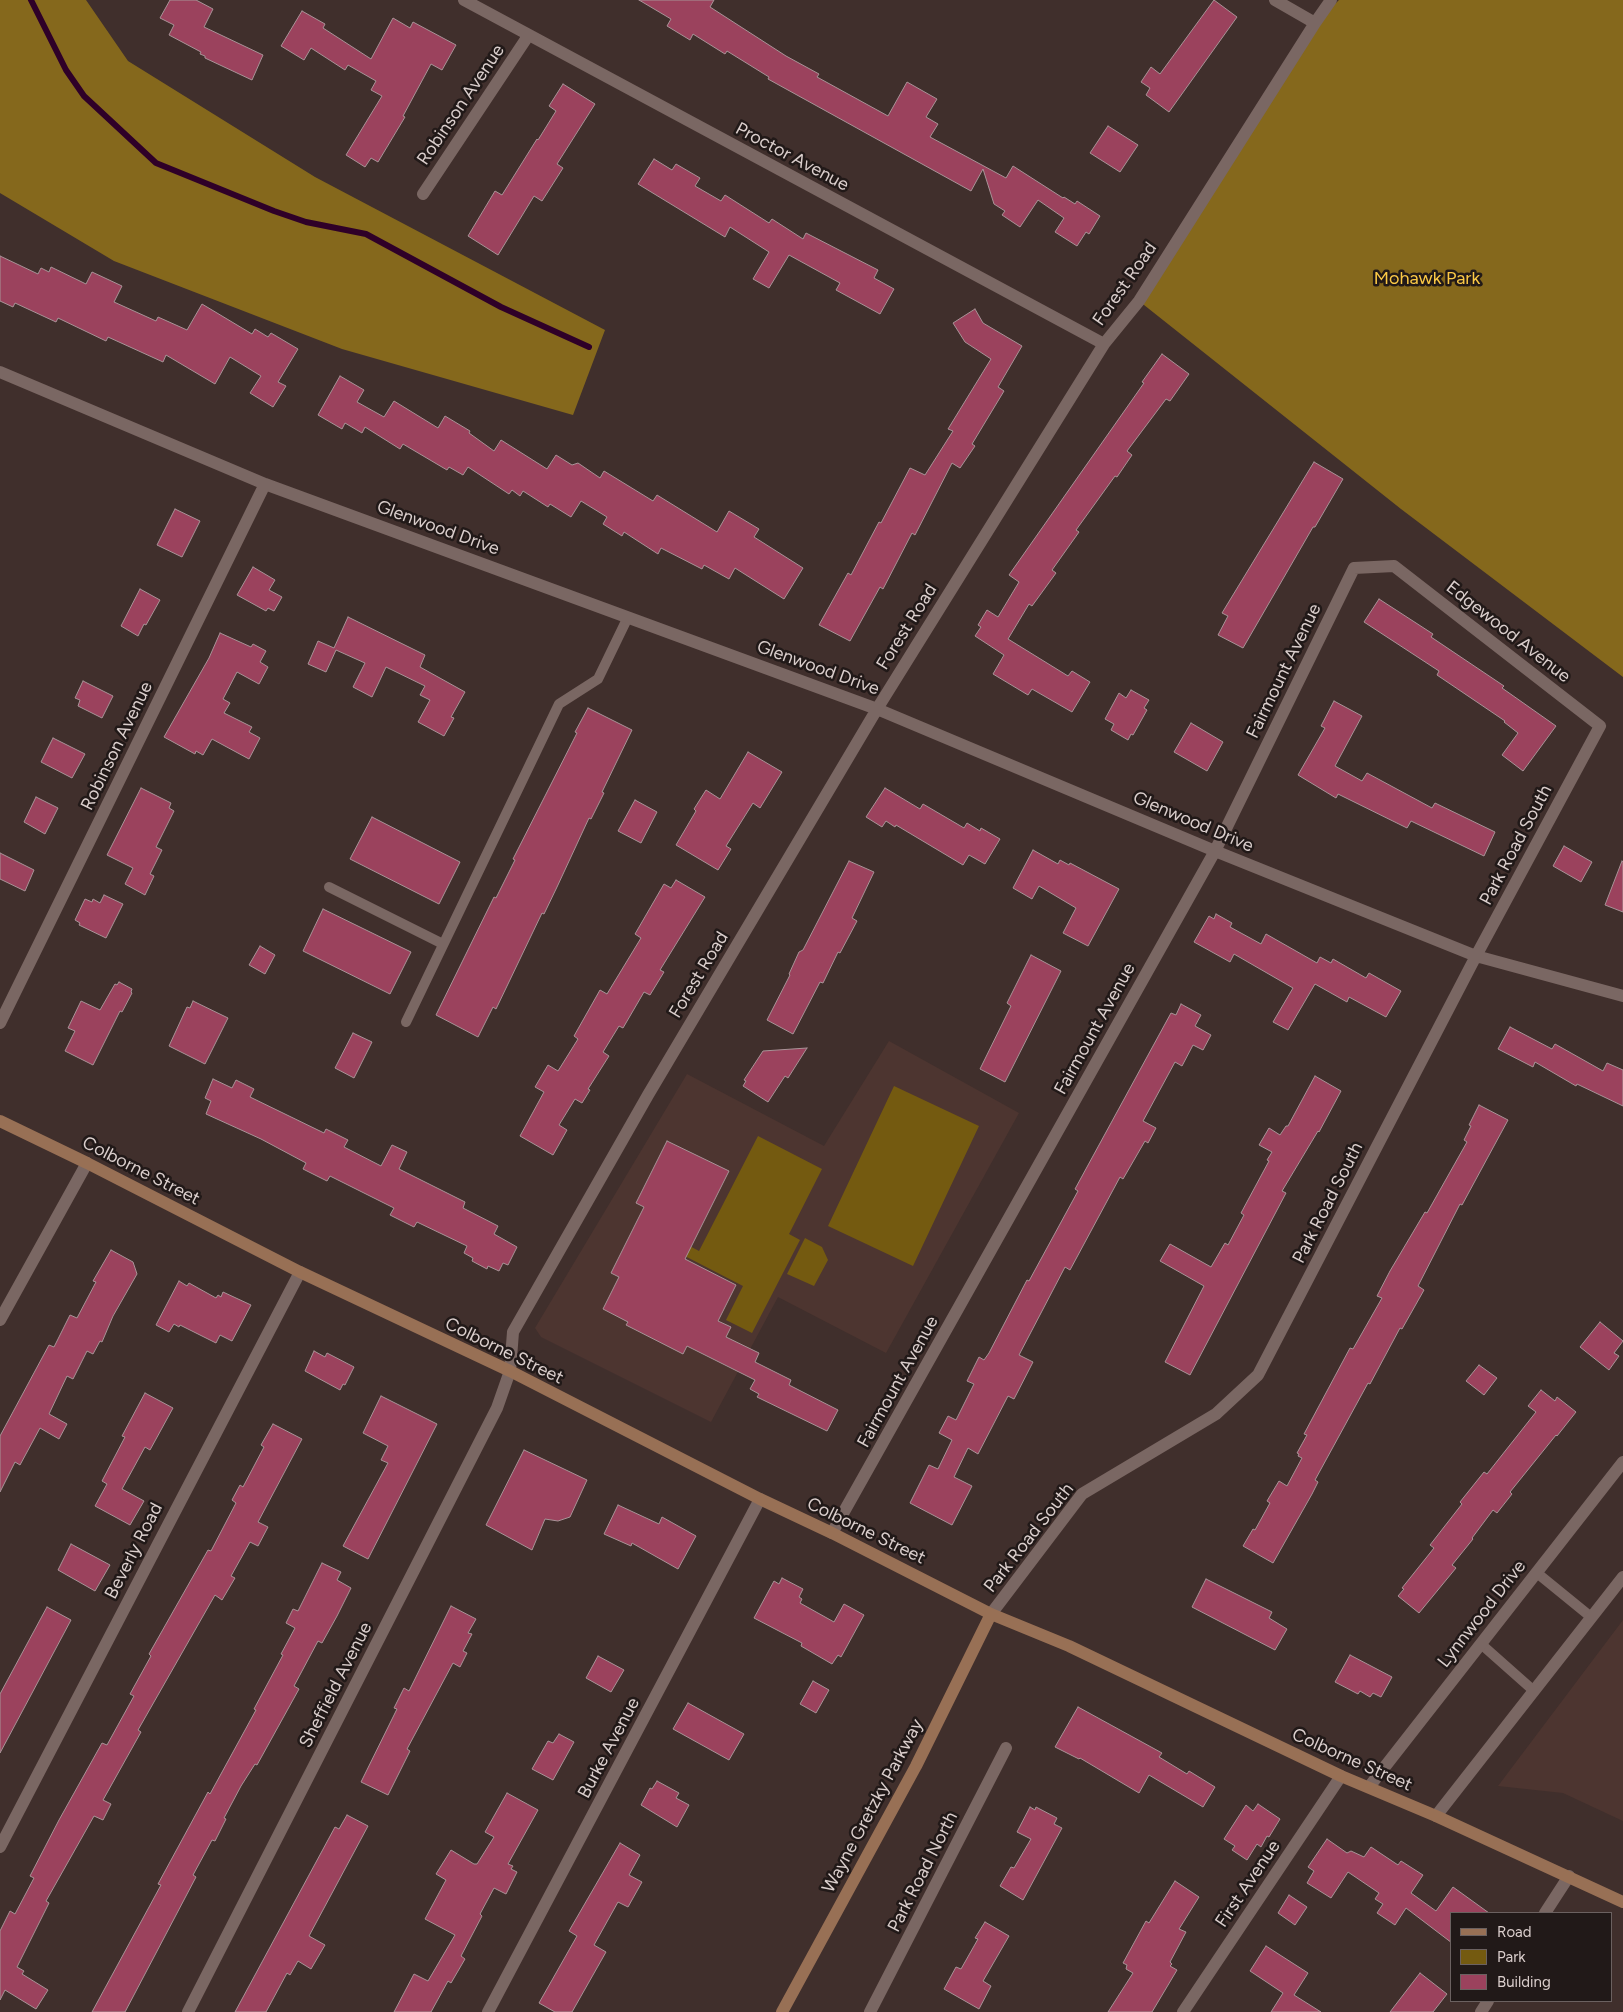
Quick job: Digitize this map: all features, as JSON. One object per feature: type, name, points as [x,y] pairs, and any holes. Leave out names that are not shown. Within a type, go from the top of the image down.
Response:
[{"type":"main road","name":"Colborne Street","points":[[0,1121],[88,1163],[300,1272],[510,1371],[760,1500],[832,1533],[991,1614],[1069,1646],[1341,1776],[1436,1816],[1623,1902]]},
{"type":"main road","name":"Wayne Gretzky Parkway","points":[[782,2012],[916,1766],[991,1614]]},
{"type":"street","name":"Proctor Avenue","points":[[464,0],[1104,344]]},
{"type":"street","points":[[1275,0],[1315,23]]},
{"type":"street","name":"Forest Road","points":[[510,1371],[513,1332],[648,1095],[877,709],[1104,344],[1138,301],[1315,23],[1332,0]]},
{"type":"street","name":"Robinson Avenue","points":[[423,194],[528,36]]},
{"type":"street","name":"Glenwood Drive","points":[[0,372],[265,484],[877,709],[1215,851],[1476,956],[1623,996]]},
{"type":"street","name":"Robinson Avenue","points":[[0,1023],[265,484]]},
{"type":"street","name":"Edgewood Avenue","points":[[1394,566],[1600,726]]},
{"type":"street","name":"Fairmount Avenue","points":[[832,1533],[1215,851],[1354,568],[1394,566]]},
{"type":"street","name":"Park Road South","points":[[991,1614],[1082,1494],[1216,1414],[1258,1375],[1476,956],[1600,726]]},
{"type":"street","points":[[0,1320],[88,1163]]},
{"type":"street","name":"Beverly Road","points":[[0,1847],[300,1272]]},
{"type":"street","name":"Sheffield Avenue","points":[[188,2012],[497,1408],[510,1371]]},
{"type":"street","name":"Lynnwood Drive","points":[[1369,1787],[1623,1462]]},
{"type":"street","name":"Burke Avenue","points":[[488,2012],[760,1500]]},
{"type":"street","points":[[1436,1816],[1623,1576]]},
{"type":"street","name":"Park Road North","points":[[872,2011],[1006,1748]]},
{"type":"street","name":"First Avenue","points":[[1183,2012],[1341,1776]]},
{"type":"street","points":[[1546,1912],[1569,1876]]},
{"type":"lane","points":[[406,1022],[559,704],[598,679],[628,617]]},
{"type":"lane","points":[[329,887],[443,944]]},
{"type":"lane","points":[[1537,1573],[1591,1617]]},
{"type":"lane","points":[[1481,1644],[1534,1691]]},
{"type":"shaded area","points":[[889,1041],[1019,1113],[886,1353],[778,1297],[711,1422],[541,1337],[535,1328],[687,1074],[824,1146]]},
{"type":"shaded area","points":[[1623,1620],[1623,1821],[1563,1793],[1498,1786]]},
{"type":"green space","points":[[0,0],[86,0],[128,61],[315,177],[605,330],[573,415],[342,349],[114,261],[0,193]]},
{"type":"green space","name":"Mohawk Park","points":[[1339,0],[1623,0],[1623,677],[1401,509],[1139,301],[1316,23]]},
{"type":"green space","points":[[894,1086],[979,1126],[913,1266],[828,1226]]},
{"type":"green space","points":[[758,1136],[822,1169],[789,1234],[800,1240],[752,1333],[726,1320],[743,1286],[677,1252],[682,1242],[699,1251]]},
{"type":"green space","points":[[805,1238],[822,1247],[828,1260],[814,1286],[787,1274]]},
{"type":"building","points":[[170,0],[196,0],[213,9],[204,27],[263,55],[252,80],[205,58],[205,56],[200,54],[201,52],[169,35],[174,25],[160,18]]},
{"type":"building","points":[[639,0],[714,0],[710,7],[786,56],[819,74],[817,77],[888,116],[907,82],[937,99],[926,117],[938,124],[930,137],[1006,178],[1013,166],[1063,198],[1075,204],[1077,201],[1100,216],[1089,234],[1086,232],[1077,246],[1055,232],[1064,218],[1038,200],[1020,227],[1002,215],[1005,211],[994,204],[983,169],[971,191],[768,79],[769,77],[727,51],[725,54],[693,34],[690,40],[667,26],[671,19]]},
{"type":"building","points":[[1214,0],[1237,17],[1169,112],[1146,95],[1150,88],[1141,82],[1151,67],[1160,74]]},
{"type":"building","points":[[302,11],[325,24],[323,28],[371,59],[393,18],[410,28],[413,22],[456,45],[442,70],[431,64],[403,116],[405,117],[378,162],[371,158],[365,167],[346,155],[382,96],[371,90],[376,81],[348,65],[345,70],[311,48],[304,60],[281,46]]},
{"type":"building","points":[[563,84],[595,104],[557,164],[563,168],[542,201],[534,196],[498,255],[468,236],[495,191],[502,195],[538,140],[556,111],[549,106]]},
{"type":"building","points":[[1108,126],[1138,145],[1120,172],[1090,153]]},
{"type":"building","points":[[654,159],[672,170],[676,164],[700,178],[695,186],[721,201],[725,195],[769,223],[772,219],[803,239],[806,233],[878,270],[874,278],[894,289],[880,314],[836,290],[840,283],[789,255],[769,288],[753,279],[769,252],[730,227],[725,237],[638,184]]},
{"type":"building","points":[[0,256],[38,274],[41,268],[49,272],[51,267],[86,284],[92,272],[122,286],[114,302],[156,321],[158,317],[187,330],[202,304],[252,334],[255,329],[268,337],[271,333],[298,349],[278,382],[286,386],[273,407],[250,393],[261,376],[230,357],[215,384],[166,355],[163,362],[108,337],[106,341],[58,318],[56,322],[15,303],[13,307],[0,301]]},
{"type":"building","points":[[975,309],[983,323],[1022,346],[998,387],[1004,391],[972,444],[975,446],[960,468],[952,463],[915,535],[912,533],[883,589],[880,587],[850,641],[819,625],[848,573],[851,575],[910,468],[925,475],[953,431],[948,429],[991,359],[965,342],[953,323]]},
{"type":"building","points":[[1162,354],[1189,374],[1170,401],[1166,399],[1127,451],[1132,455],[1076,530],[1079,532],[1052,570],[1056,573],[1032,606],[1029,604],[1008,639],[1068,676],[1072,671],[1090,682],[1072,712],[1032,689],[1028,695],[993,674],[1004,655],[975,636],[981,627],[978,625],[987,610],[998,617],[1019,582],[1009,575],[1144,383],[1142,382]]},
{"type":"building","points":[[340,376],[364,390],[357,402],[384,417],[394,401],[438,428],[445,416],[470,431],[469,433],[494,451],[501,440],[547,469],[556,455],[572,465],[578,463],[600,478],[604,471],[653,501],[657,495],[717,532],[729,511],[759,529],[754,537],[803,568],[784,599],[735,568],[729,579],[704,565],[702,569],[661,548],[658,554],[624,532],[622,536],[603,524],[607,517],[581,501],[571,517],[550,504],[548,507],[523,491],[520,496],[512,490],[509,494],[468,467],[463,475],[449,467],[447,470],[403,444],[400,449],[365,427],[362,433],[345,423],[342,429],[318,415]]},
{"type":"building","points":[[1314,462],[1343,479],[1243,648],[1218,635],[1228,616],[1222,613]]},
{"type":"building","points":[[175,509],[200,521],[182,557],[157,545]]},
{"type":"building","points":[[253,567],[275,580],[269,590],[282,597],[274,611],[268,608],[266,611],[237,595]]},
{"type":"building","points":[[140,589],[160,600],[138,636],[121,626]]},
{"type":"building","points":[[1379,599],[1433,634],[1431,637],[1504,686],[1502,688],[1556,726],[1523,771],[1502,755],[1518,733],[1505,721],[1437,675],[1439,671],[1364,622]]},
{"type":"building","points":[[348,617],[425,655],[420,667],[465,692],[451,717],[454,718],[444,736],[418,722],[430,700],[420,695],[425,686],[386,667],[372,697],[353,687],[365,663],[336,650],[326,672],[308,664],[318,641],[334,648]]},
{"type":"building","points":[[220,633],[251,647],[253,644],[266,651],[260,662],[268,667],[259,684],[237,672],[223,699],[230,703],[224,713],[252,727],[249,732],[260,738],[249,759],[212,739],[203,755],[196,751],[195,754],[164,737],[209,658]]},
{"type":"building","points":[[83,681],[113,696],[102,718],[78,706],[80,700],[75,698]]},
{"type":"building","points":[[1131,690],[1149,700],[1144,708],[1147,710],[1133,735],[1131,734],[1128,740],[1111,730],[1114,724],[1105,719],[1119,693],[1126,698]]},
{"type":"building","points":[[1334,701],[1362,716],[1335,766],[1362,781],[1367,773],[1432,808],[1435,803],[1495,832],[1484,856],[1411,821],[1407,828],[1338,794],[1336,798],[1298,775],[1325,728],[1321,726]]},
{"type":"building","points":[[588,708],[632,730],[602,792],[604,793],[591,819],[589,818],[544,914],[542,913],[496,1009],[493,1007],[478,1037],[436,1015],[494,897],[496,898],[515,860],[513,859]]},
{"type":"building","points":[[1191,723],[1223,742],[1207,771],[1174,752]]},
{"type":"building","points":[[53,738],[85,754],[72,778],[41,762]]},
{"type":"building","points":[[748,752],[782,772],[760,808],[753,803],[726,846],[731,849],[718,870],[676,845],[706,790],[720,799]]},
{"type":"building","points":[[141,788],[171,803],[169,808],[174,811],[156,847],[162,850],[150,874],[154,876],[145,895],[125,884],[133,868],[107,855]]},
{"type":"building","points":[[885,788],[920,809],[923,804],[964,828],[967,823],[980,831],[981,828],[1000,839],[985,864],[969,855],[963,865],[896,825],[895,827],[886,821],[882,827],[866,817]]},
{"type":"building","points":[[36,797],[58,808],[45,834],[24,822]]},
{"type":"building","points":[[635,800],[657,812],[641,843],[618,831]]},
{"type":"building","points":[[372,817],[460,862],[439,904],[350,859]]},
{"type":"building","points":[[1564,846],[1592,862],[1581,882],[1553,866]]},
{"type":"building","points":[[1033,850],[1058,864],[1060,860],[1069,865],[1070,863],[1119,889],[1088,946],[1063,933],[1076,908],[1039,886],[1032,899],[1013,888]]},
{"type":"building","points":[[0,853],[34,870],[25,891],[0,879]]},
{"type":"building","points":[[849,861],[874,872],[852,918],[857,921],[840,953],[838,952],[823,983],[820,982],[793,1034],[767,1020],[790,975],[799,952],[803,950]]},
{"type":"building","points":[[1623,862],[1623,912],[1605,905]]},
{"type":"building","points":[[676,880],[705,897],[660,970],[664,972],[650,995],[644,992],[623,1028],[619,1026],[603,1052],[609,1056],[588,1089],[590,1090],[582,1103],[575,1099],[559,1125],[567,1130],[553,1155],[520,1136],[544,1092],[535,1087],[548,1065],[558,1071],[578,1039],[574,1036],[600,990],[607,994],[641,938],[635,934],[664,884],[671,888]]},
{"type":"building","points":[[104,895],[123,904],[106,938],[79,925],[80,923],[75,920],[85,899],[92,902],[93,899],[100,903]]},
{"type":"building","points":[[323,909],[411,952],[390,994],[303,951]]},
{"type":"building","points":[[1216,914],[1232,923],[1230,927],[1261,944],[1266,934],[1317,963],[1320,957],[1331,963],[1333,959],[1366,978],[1369,973],[1401,991],[1386,1017],[1349,997],[1347,1002],[1315,984],[1288,1030],[1273,1022],[1293,988],[1234,954],[1230,962],[1194,942],[1209,916],[1214,919]]},
{"type":"building","points":[[260,946],[275,955],[265,974],[249,965]]},
{"type":"building","points":[[1031,955],[1061,971],[1005,1082],[980,1069],[1011,1006],[1007,1003]]},
{"type":"building","points":[[119,982],[132,989],[132,993],[122,1012],[120,1011],[93,1065],[65,1051],[75,1031],[68,1028],[81,1001],[100,1010],[115,984],[117,985]]},
{"type":"building","points":[[193,1001],[228,1018],[205,1064],[169,1046],[187,1007],[190,1008]]},
{"type":"building","points":[[1181,1004],[1201,1015],[1195,1026],[1211,1035],[1203,1050],[1193,1045],[1182,1066],[1175,1062],[1143,1121],[1156,1128],[1148,1143],[1145,1141],[1123,1179],[1120,1177],[1070,1270],[1065,1267],[1019,1355],[1033,1362],[1014,1399],[1008,1396],[978,1454],[968,1448],[954,1477],[972,1486],[952,1525],[910,1503],[929,1465],[938,1469],[952,1440],[939,1433],[948,1416],[956,1420],[974,1384],[967,1381],[979,1357],[984,1360],[989,1353],[1027,1280],[1029,1281],[1078,1191],[1075,1189],[1171,1013],[1176,1015]]},
{"type":"building","points":[[1510,1027],[1552,1049],[1555,1044],[1603,1071],[1607,1063],[1623,1070],[1623,1106],[1577,1084],[1576,1086],[1535,1062],[1533,1067],[1498,1049]]},
{"type":"building","points":[[353,1033],[372,1042],[354,1078],[335,1068]]},
{"type":"building","points":[[807,1048],[788,1078],[785,1076],[768,1102],[743,1086],[746,1081],[744,1080],[763,1051]]},
{"type":"building","points":[[1315,1076],[1341,1091],[1319,1132],[1282,1191],[1286,1193],[1190,1375],[1165,1362],[1204,1286],[1160,1261],[1170,1244],[1211,1267],[1225,1243],[1228,1245],[1244,1215],[1241,1213],[1269,1161],[1267,1160],[1272,1152],[1259,1145],[1269,1128],[1280,1135],[1288,1126]]},
{"type":"building","points":[[213,1079],[232,1088],[236,1080],[254,1089],[250,1097],[324,1133],[326,1129],[348,1140],[344,1147],[381,1166],[392,1145],[407,1152],[399,1169],[465,1202],[463,1208],[498,1226],[494,1234],[517,1247],[508,1265],[503,1263],[499,1271],[488,1266],[487,1269],[472,1261],[473,1258],[464,1253],[467,1246],[417,1222],[414,1227],[390,1215],[394,1208],[330,1176],[327,1181],[303,1169],[306,1163],[261,1139],[206,1114],[211,1101],[205,1098]]},
{"type":"building","points":[[1479,1105],[1508,1120],[1462,1205],[1460,1204],[1418,1286],[1424,1290],[1402,1329],[1400,1328],[1370,1384],[1368,1383],[1315,1480],[1318,1482],[1312,1494],[1273,1563],[1243,1546],[1253,1529],[1255,1530],[1270,1503],[1267,1501],[1279,1481],[1287,1486],[1302,1458],[1297,1453],[1307,1435],[1304,1434],[1350,1348],[1353,1349],[1382,1298],[1377,1296],[1390,1271],[1425,1212],[1427,1213],[1467,1142],[1464,1140]]},
{"type":"building","points":[[667,1141],[729,1171],[685,1259],[736,1285],[718,1321],[731,1327],[726,1337],[759,1353],[755,1362],[791,1380],[789,1385],[838,1410],[827,1431],[757,1397],[759,1394],[750,1389],[755,1380],[687,1346],[683,1354],[626,1325],[628,1322],[603,1309],[619,1277],[611,1273],[644,1207],[636,1203]]},
{"type":"building","points":[[111,1250],[133,1262],[137,1274],[113,1316],[102,1342],[100,1341],[93,1354],[87,1351],[73,1379],[67,1376],[49,1414],[67,1424],[59,1439],[40,1428],[20,1465],[15,1462],[0,1492],[0,1436],[49,1345],[54,1347],[70,1315],[77,1318],[96,1282],[93,1281]]},
{"type":"building","points":[[179,1281],[187,1286],[189,1283],[216,1298],[218,1295],[221,1297],[223,1292],[251,1305],[232,1341],[220,1335],[216,1343],[180,1325],[179,1327],[174,1324],[169,1332],[156,1325]]},
{"type":"building","points":[[1600,1322],[1623,1341],[1614,1353],[1619,1356],[1609,1370],[1580,1347]]},
{"type":"building","points":[[314,1351],[325,1357],[327,1353],[354,1367],[345,1385],[343,1384],[340,1390],[305,1371]]},
{"type":"building","points":[[1479,1365],[1497,1378],[1484,1395],[1466,1381]]},
{"type":"building","points":[[1541,1390],[1555,1401],[1557,1397],[1576,1412],[1510,1492],[1512,1494],[1497,1513],[1493,1510],[1452,1565],[1456,1568],[1419,1613],[1398,1596],[1404,1589],[1402,1588],[1434,1548],[1430,1545],[1462,1504],[1460,1502],[1484,1472],[1487,1474],[1536,1412],[1528,1406]]},
{"type":"building","points":[[145,1393],[173,1408],[150,1450],[145,1447],[122,1489],[144,1501],[130,1525],[95,1506],[107,1484],[102,1481],[125,1437],[122,1436]]},
{"type":"building","points":[[381,1396],[437,1424],[368,1559],[343,1546],[388,1463],[381,1460],[388,1446],[363,1433]]},
{"type":"building","points":[[273,1424],[302,1439],[258,1522],[268,1527],[258,1546],[250,1542],[231,1576],[235,1578],[222,1600],[215,1595],[138,1730],[141,1732],[103,1800],[111,1804],[103,1820],[94,1816],[46,1901],[49,1903],[17,1967],[24,1971],[22,1974],[48,1990],[36,2009],[5,1990],[0,2000],[0,1931],[10,1911],[15,1914],[34,1878],[30,1876],[59,1820],[102,1743],[107,1745],[134,1696],[130,1694],[151,1656],[149,1654],[208,1550],[211,1551],[236,1503],[232,1500],[240,1485],[243,1487],[264,1447],[261,1445]]},
{"type":"building","points":[[524,1450],[587,1480],[570,1517],[558,1521],[545,1519],[532,1550],[486,1525]]},
{"type":"building","points":[[618,1505],[659,1524],[662,1517],[696,1536],[678,1569],[632,1543],[631,1546],[604,1534]]},
{"type":"building","points":[[71,1544],[110,1565],[95,1591],[58,1570]]},
{"type":"building","points":[[322,1563],[341,1572],[337,1580],[351,1588],[337,1616],[322,1643],[318,1641],[294,1686],[299,1689],[257,1765],[255,1764],[241,1786],[224,1818],[226,1819],[215,1841],[212,1840],[193,1875],[196,1877],[125,2012],[92,2012],[161,1885],[158,1884],[208,1792],[210,1794],[256,1710],[254,1709],[295,1628],[286,1623],[293,1609],[298,1611]]},
{"type":"building","points":[[782,1578],[803,1589],[799,1597],[802,1599],[800,1603],[834,1622],[844,1604],[864,1615],[841,1657],[838,1655],[832,1664],[801,1646],[802,1643],[754,1618],[774,1581],[779,1584]]},
{"type":"building","points":[[1206,1579],[1272,1612],[1269,1618],[1287,1629],[1275,1650],[1192,1607]]},
{"type":"building","points":[[451,1606],[476,1619],[468,1633],[472,1634],[463,1651],[467,1653],[460,1667],[453,1663],[407,1749],[410,1751],[388,1795],[361,1782],[397,1709],[394,1708],[404,1688],[409,1691]]},
{"type":"building","points":[[47,1607],[71,1620],[0,1753],[0,1694]]},
{"type":"building","points":[[1350,1655],[1392,1677],[1381,1697],[1373,1693],[1370,1697],[1360,1691],[1358,1694],[1335,1682]]},
{"type":"building","points":[[598,1656],[624,1670],[611,1692],[586,1678]]},
{"type":"building","points":[[813,1681],[829,1690],[816,1713],[800,1704]]},
{"type":"building","points":[[688,1703],[744,1734],[729,1760],[673,1729]]},
{"type":"building","points":[[1078,1707],[1162,1753],[1159,1757],[1187,1774],[1189,1771],[1215,1787],[1203,1807],[1149,1775],[1139,1793],[1080,1758],[1055,1747]]},
{"type":"building","points":[[559,1734],[574,1742],[553,1780],[532,1769],[548,1741],[553,1743]]},
{"type":"building","points":[[657,1781],[679,1793],[676,1798],[689,1805],[677,1827],[641,1805],[650,1788],[652,1789]]},
{"type":"building","points":[[507,1793],[538,1810],[508,1864],[513,1866],[511,1869],[517,1872],[506,1894],[494,1888],[461,1956],[465,1959],[451,1983],[448,1981],[431,2012],[394,2012],[414,1974],[428,1981],[455,1935],[425,1919],[446,1880],[436,1874],[451,1850],[477,1864],[494,1837],[485,1832]]},
{"type":"building","points":[[1258,1804],[1280,1819],[1261,1847],[1257,1844],[1247,1860],[1232,1850],[1235,1846],[1224,1839],[1246,1805],[1253,1811]]},
{"type":"building","points":[[1030,1807],[1035,1810],[1036,1807],[1057,1818],[1054,1824],[1062,1828],[1023,1900],[1000,1886],[1011,1867],[1014,1868],[1031,1839],[1017,1832]]},
{"type":"building","points":[[347,1815],[368,1826],[309,1936],[325,1945],[311,1969],[298,1961],[290,1975],[287,1973],[266,2012],[235,2012],[335,1827],[339,1829]]},
{"type":"building","points":[[1327,1839],[1347,1853],[1351,1851],[1364,1857],[1371,1847],[1398,1865],[1401,1861],[1423,1875],[1411,1893],[1436,1911],[1453,1887],[1488,1912],[1450,1912],[1450,1941],[1406,1908],[1395,1925],[1377,1913],[1383,1904],[1375,1899],[1379,1893],[1348,1872],[1331,1898],[1307,1883],[1314,1871],[1308,1867]]},
{"type":"building","points":[[620,1843],[640,1855],[629,1875],[642,1882],[628,1907],[618,1902],[594,1945],[606,1952],[572,2012],[555,2012],[539,2003],[577,1936],[569,1931]]},
{"type":"building","points":[[1175,1881],[1199,1897],[1179,1929],[1186,1932],[1170,1962],[1172,1964],[1170,1966],[1177,1970],[1152,2012],[1108,2012],[1133,1973],[1126,1969],[1127,1965],[1123,1963],[1146,1921],[1149,1923]]},
{"type":"building","points":[[1289,1895],[1307,1907],[1295,1925],[1278,1913]]},
{"type":"building","points":[[985,1922],[1009,1936],[983,1981],[991,1986],[979,2009],[944,1989],[956,1967],[961,1969],[978,1939],[975,1938]]},
{"type":"building","points":[[1266,1946],[1308,1973],[1294,1995],[1321,2012],[1271,2012],[1283,1993],[1250,1971]]},
{"type":"building","points":[[1420,1973],[1447,1994],[1433,2012],[1390,2012]]},
{"type":"waterway","points":[[31,0],[66,70],[84,96],[156,163],[306,222],[366,234],[501,307],[589,347]]}]
